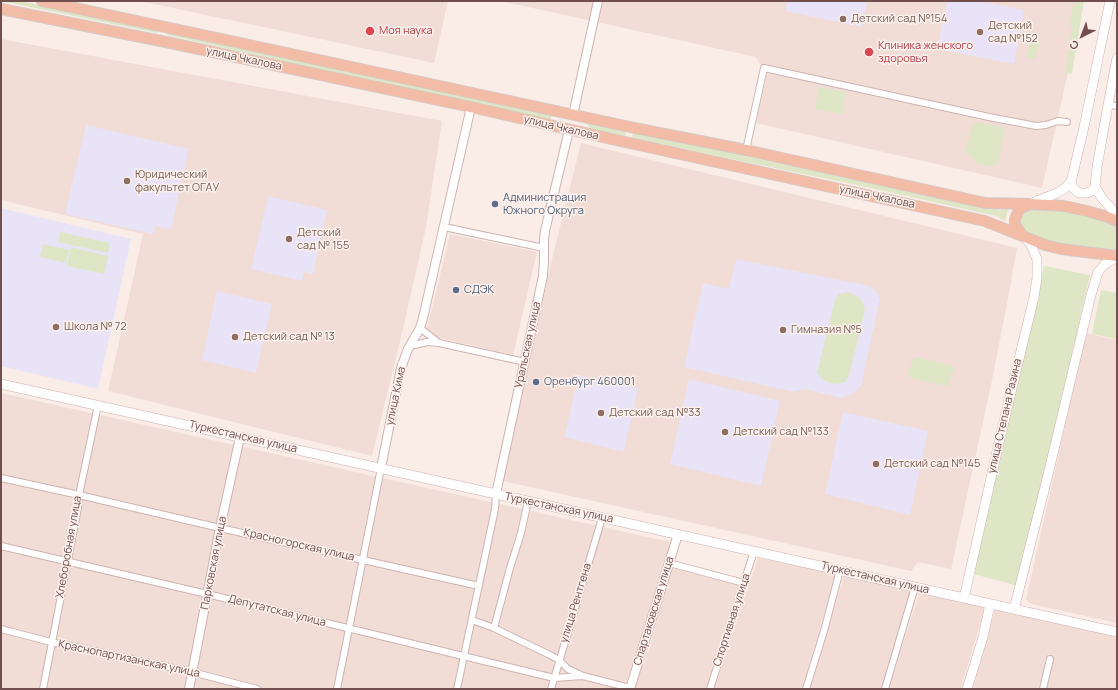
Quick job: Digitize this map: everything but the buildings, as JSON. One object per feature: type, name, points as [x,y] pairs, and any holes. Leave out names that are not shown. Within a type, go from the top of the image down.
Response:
[{"type":"main road","name":"улица Чкалова","points":[[42,1],[573,115],[746,150],[985,203],[1064,206],[1087,211],[1117,221]]},
{"type":"main road","points":[[1110,1],[1083,134],[1071,182],[1072,188],[1079,193],[1087,193],[1092,191],[1095,186],[1097,167],[1112,105],[1117,58]]},
{"type":"main road","name":"улица Чкалова","points":[[1,9],[161,41],[471,107],[627,143],[985,221],[1006,228],[1045,245],[1061,249],[1117,256]]},
{"type":"main road","points":[[161,41],[163,26]]},
{"type":"main road","name":"Уральская улица","points":[[569,130],[573,115]]},
{"type":"main road","points":[[627,143],[630,127]]},
{"type":"main road","points":[[1024,236],[1015,225],[1015,219],[1021,208],[1057,193],[1071,182]]},
{"type":"main road","points":[[1095,186],[1101,197],[1117,215]]},
{"type":"main road","name":"улица Степана Разина","points":[[964,598],[1035,291],[1038,271],[1037,258],[1031,245],[1024,236]]},
{"type":"main road","points":[[1014,609],[1091,294],[1098,272],[1105,264],[1117,256]]},
{"type":"main road","name":"Туркестанская улица","points":[[1,384],[1117,632]]},
{"type":"main road","points":[[967,689],[983,637],[990,604]]},
{"type":"street","name":"Уральская улица","points":[[573,115],[598,1]]},
{"type":"street","points":[[746,150],[764,68],[1036,126],[1046,125],[1058,121],[1067,122]]},
{"type":"street","name":"улица Кима","points":[[337,689],[401,368],[403,360],[420,328],[471,107]]},
{"type":"street","name":"Уральская улица","points":[[458,689],[495,509],[496,494],[543,276],[545,231],[569,130]]},
{"type":"street","points":[[444,228],[544,248]]},
{"type":"street","points":[[420,328],[439,343]]},
{"type":"street","points":[[410,346],[428,342],[439,343],[525,362]]},
{"type":"street","name":"Хлеборобная улица","points":[[43,689],[78,508],[78,495],[98,405]]},
{"type":"street","name":"Парковская улица","points":[[188,689],[240,436]]},
{"type":"street","name":"Красногорская улица","points":[[1,478],[479,586]]},
{"type":"street","points":[[494,628],[521,533],[528,502]]},
{"type":"street","name":"улица Рентгена","points":[[551,689],[602,518]]},
{"type":"street","name":"Спартаковская улица","points":[[630,688],[678,534]]},
{"type":"street","name":"Депутатская улица","points":[[1,546],[554,678]]},
{"type":"street","name":"Спортивная улица","points":[[710,689],[754,551]]},
{"type":"street","points":[[669,563],[744,583]]},
{"type":"street","points":[[806,689],[824,631],[840,570]]},
{"type":"street","points":[[885,689],[915,587]]},
{"type":"street","points":[[472,620],[494,628],[550,655],[559,660],[568,669],[583,676],[630,688]]},
{"type":"street","name":"Краснопартизанская улица","points":[[1,629],[51,642],[192,672],[257,689]]},
{"type":"street","points":[[1043,689],[1050,659]]},
{"type":"street","points":[[554,678],[583,676]]},
{"type":"shaded area","points":[[140,1],[448,1],[434,63]]},
{"type":"shaded area","points":[[501,1],[1084,1],[1042,188],[756,123],[767,75],[756,57]]},
{"type":"shaded area","name":"Детский сад №154","points":[[787,1],[867,1],[862,27],[785,11]]},
{"type":"shaded area","name":"Детский сад №152","points":[[947,1],[978,1],[1024,10],[1014,64],[937,49]]},
{"type":"shaded area","points":[[1,39],[442,121],[426,227],[372,456],[108,391],[143,234],[1,200]]},
{"type":"shaded area","name":"Юридический факультет ОГАУ","points":[[86,125],[189,149],[171,229],[155,226],[153,234],[65,214]]},
{"type":"shaded area","points":[[581,143],[1017,248],[991,385],[951,569],[918,562],[911,571],[503,481],[553,255]]},
{"type":"shaded area","name":"Детский сад № 155","points":[[268,196],[327,210],[313,274],[304,272],[302,281],[251,269]]},
{"type":"shaded area","name":"Школа № 72","points":[[1,208],[131,239],[98,389],[1,366]]},
{"type":"shaded area","points":[[450,234],[537,252],[513,355],[431,336],[427,329]]},
{"type":"shaded area","name":"Гимназия №5","points":[[736,259],[869,286],[875,290],[880,299],[861,386],[851,395],[841,398],[804,389],[794,392],[684,367],[703,283],[729,289]]},
{"type":"shaded area","name":"Детский сад № 13","points":[[217,291],[272,304],[256,373],[202,360]]},
{"type":"shaded area","points":[[1086,333],[1117,340],[1117,623],[1031,604],[1026,599]]},
{"type":"shaded area","name":"Детский сад №33","points":[[579,375],[638,388],[624,452],[564,437]]},
{"type":"shaded area","name":"Детский сад №133","points":[[689,379],[780,401],[761,486],[670,464]]},
{"type":"shaded area","points":[[1,393],[670,542],[647,621],[624,689],[1,689]]},
{"type":"shaded area","name":"Детский сад №145","points":[[843,412],[928,431],[910,515],[825,494]]},
{"type":"shaded area","points":[[758,558],[836,574],[802,689],[714,689]]},
{"type":"shaded area","points":[[671,568],[739,585],[707,689],[634,689],[640,666],[645,663]]},
{"type":"shaded area","points":[[844,576],[911,590],[881,689],[810,689]]},
{"type":"shaded area","points":[[919,593],[985,607],[961,689],[889,689]]},
{"type":"shaded area","points":[[995,610],[1117,637],[1117,689],[1046,689],[1053,662],[1049,653],[1039,689],[972,689]]},
{"type":"green space","points":[[1,1],[20,1],[158,30],[157,33]]},
{"type":"green space","points":[[1074,1],[1084,1],[1072,74],[1065,73],[1072,27],[1069,26]]},
{"type":"green space","points":[[168,32],[552,114],[550,121],[167,35]]},
{"type":"green space","points":[[1031,38],[1040,40],[1035,59],[1027,57]]},
{"type":"green space","points":[[819,87],[846,92],[842,114],[815,109]]},
{"type":"green space","points":[[977,122],[1005,128],[998,164],[990,167],[980,165],[965,152],[973,124]]},
{"type":"green space","points":[[589,123],[625,131],[626,134],[624,137],[595,131],[588,126]]},
{"type":"green space","points":[[633,132],[983,207],[1000,210],[1008,209],[1005,221],[996,216],[880,190],[632,138]]},
{"type":"green space","points":[[1030,208],[1057,210],[1086,216],[1117,225],[1117,251],[1113,252],[1047,242],[1028,234],[1020,223],[1023,213]]},
{"type":"green space","points":[[60,232],[110,243],[108,253],[58,242]]},
{"type":"green space","points":[[43,244],[69,250],[66,263],[40,257]]},
{"type":"green space","points":[[71,247],[108,256],[104,274],[67,266]]},
{"type":"green space","points":[[1044,266],[1090,275],[1018,586],[974,574]]},
{"type":"green space","points":[[1101,290],[1117,293],[1117,339],[1092,334]]},
{"type":"green space","points":[[848,292],[857,296],[862,301],[865,309],[849,376],[845,382],[836,384],[823,380],[817,373],[835,300],[839,294]]},
{"type":"green space","points":[[915,357],[953,366],[949,385],[945,386],[909,377],[908,375],[912,361]]},
{"type":"place","name":"Детский сад №154","points":[[843,19]]},
{"type":"place","name":"Моя наука","points":[[370,31]]},
{"type":"place","name":"Детский сад №152","points":[[980,32]]},
{"type":"place","name":"Клиника женского здоровья","points":[[869,52]]},
{"type":"place","name":"Юридический факультет ОГАУ","points":[[127,181]]},
{"type":"place","name":"Администрация Южного Округа","points":[[495,204]]},
{"type":"place","name":"Детский сад № 155","points":[[289,239]]},
{"type":"place","name":"СДЭК","points":[[456,290]]},
{"type":"place","name":"Школа № 72","points":[[56,327]]},
{"type":"place","name":"Гимназия №5","points":[[783,330]]},
{"type":"place","name":"Детский сад № 13","points":[[235,337]]},
{"type":"place","name":"Оренбург 460001","points":[[536,382]]},
{"type":"place","name":"Детский сад №33","points":[[601,413]]},
{"type":"place","name":"Детский сад №133","points":[[725,432]]},
{"type":"place","name":"Детский сад №145","points":[[876,464]]}]
